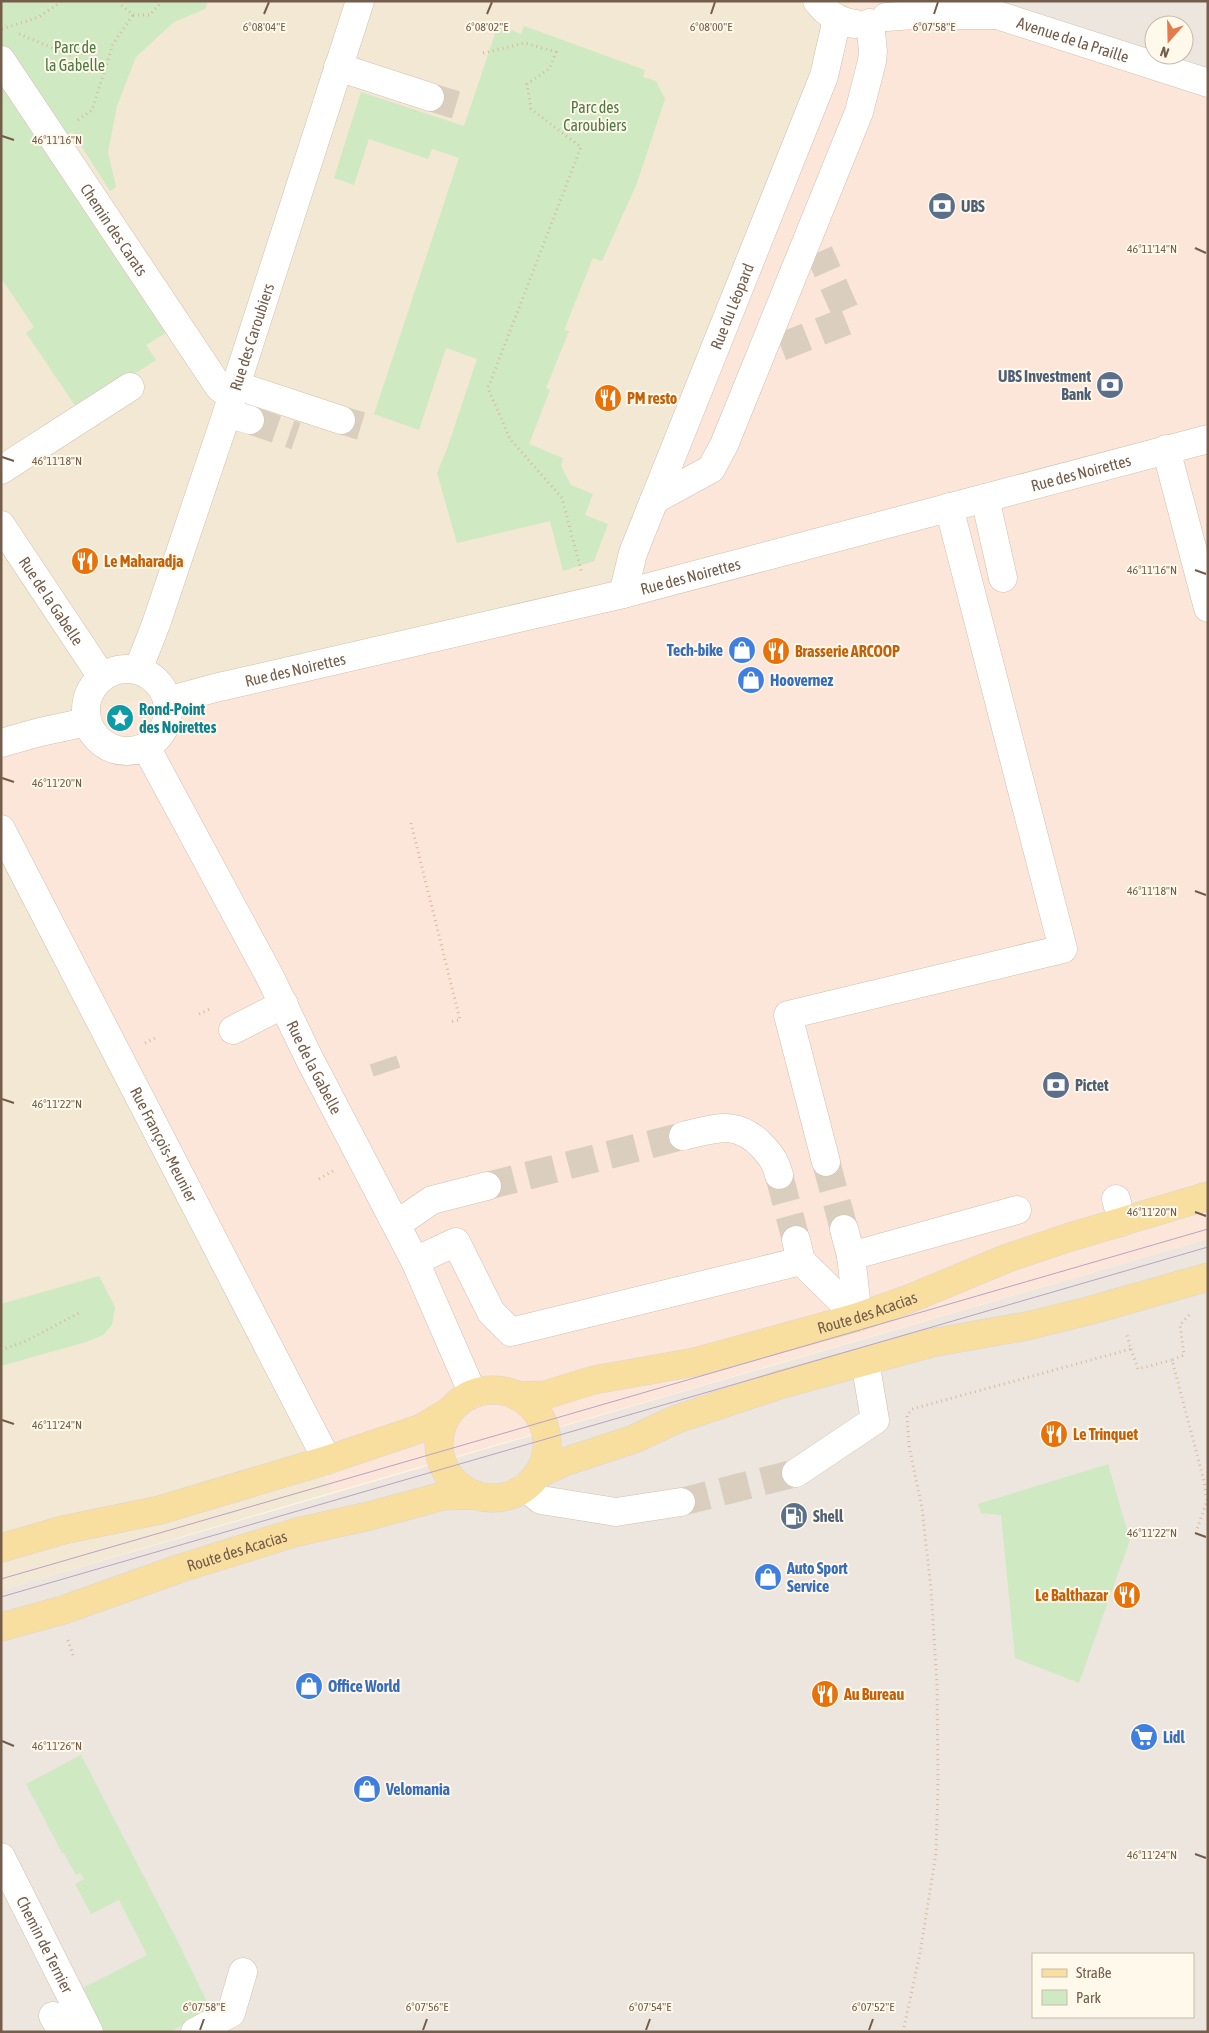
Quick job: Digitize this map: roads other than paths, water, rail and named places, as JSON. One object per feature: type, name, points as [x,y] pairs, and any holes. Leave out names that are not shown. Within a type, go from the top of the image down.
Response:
[{"type":"main road","name":"Route des Acacias","points":[[517,1396],[545,1394],[594,1380],[695,1362],[858,1317],[909,1299],[1005,1259],[1067,1238],[1119,1210],[1208,1196]]},
{"type":"main road","points":[[531,1481],[543,1464],[546,1452],[545,1430],[532,1407],[517,1396],[503,1391],[488,1390],[460,1401],[450,1411],[444,1420],[439,1452],[441,1460],[452,1480],[463,1489],[476,1495],[488,1498],[501,1497],[514,1494],[531,1481],[564,1462],[634,1439],[677,1419],[710,1407],[780,1385],[931,1343],[1027,1326],[1208,1277]]},
{"type":"main road","points":[[1,1548],[63,1530],[160,1510],[327,1460],[422,1428],[450,1411]]},
{"type":"main road","name":"Route des Acacias","points":[[1,1627],[63,1610],[181,1568],[298,1532],[444,1496],[476,1495]]},
{"type":"street","name":"Rue des Caroubiers","points":[[138,670],[236,404],[338,67],[360,1]]},
{"type":"street","points":[[817,1],[825,11],[837,19]]},
{"type":"street","name":"Avenue de la Praille","points":[[837,19],[853,24],[886,14],[986,8],[1208,84]]},
{"type":"street","points":[[654,500],[711,469],[770,353],[814,245],[859,112],[873,51],[886,14]]},
{"type":"street","name":"Rue du Léopard","points":[[623,594],[633,553],[824,76],[837,19]]},
{"type":"street","name":"Chemin des Carats","points":[[1,60],[219,387],[236,404]]},
{"type":"street","points":[[338,67],[430,97]]},
{"type":"street","points":[[1,470],[70,431],[130,388]]},
{"type":"street","points":[[236,404],[341,420]]},
{"type":"street","name":"Rue des Noirettes","points":[[167,701],[215,688],[623,594],[1208,438]]},
{"type":"street","points":[[1166,449],[1208,608]]},
{"type":"street","points":[[984,498],[1003,578]]},
{"type":"street","points":[[826,1162],[788,1015],[1063,949],[949,507]]},
{"type":"street","name":"Rue de la Gabelle","points":[[1,525],[102,677]]},
{"type":"street","points":[[116,670],[138,670],[150,676],[162,688],[167,701],[168,714],[165,727],[159,737],[146,747],[133,751],[119,751],[108,747],[97,739],[87,722],[86,702],[91,690],[102,677],[116,670]]},
{"type":"street","points":[[1,743],[87,722]]},
{"type":"street","name":"Rue de la Gabelle","points":[[146,747],[284,1004],[309,1058],[397,1224],[474,1394]]},
{"type":"street","name":"Rue François-Meunier","points":[[1,828],[327,1460]]},
{"type":"street","points":[[233,1030],[284,1004]]},
{"type":"street","points":[[683,1136],[718,1128],[740,1129],[759,1142],[776,1161],[779,1175]]},
{"type":"street","points":[[397,1224],[432,1200],[487,1186]]},
{"type":"street","points":[[851,1256],[1017,1210]]},
{"type":"street","points":[[844,1229],[851,1256],[858,1317]]},
{"type":"street","points":[[415,1261],[456,1242],[491,1312],[511,1332],[799,1250],[858,1317]]},
{"type":"street","points":[[796,1473],[875,1420],[865,1361]]},
{"type":"street","points":[[531,1481],[541,1500],[616,1512],[681,1502]]},
{"type":"street","name":"Chemin de Ternier","points":[[1,1857],[90,2032]]},
{"type":"street","points":[[195,2032],[231,2013],[243,1972]]},
{"type":"tunnel","points":[[430,97],[456,105]]},
{"type":"tunnel","points":[[781,347],[849,320],[819,252]]},
{"type":"tunnel","points":[[250,420],[296,436]]},
{"type":"tunnel","points":[[341,420],[361,426]]},
{"type":"tunnel","points":[[383,1060],[387,1072]]},
{"type":"tunnel","points":[[487,1186],[683,1136]]},
{"type":"tunnel","points":[[826,1162],[844,1229]]},
{"type":"tunnel","points":[[779,1175],[796,1240]]},
{"type":"tunnel","points":[[681,1502],[796,1473]]},
{"type":"tram line","points":[[1,1579],[1208,1229]]},
{"type":"tram line","points":[[1,1597],[1208,1247]]},
{"type":"place","name":"UBS","points":[[942,206]]},
{"type":"place","name":"UBS Investment Bank","points":[[1110,385]]},
{"type":"place","name":"PM resto","points":[[608,398]]},
{"type":"place","name":"Le Maharadja","points":[[85,561]]},
{"type":"place","name":"Tech-bike","points":[[742,650]]},
{"type":"place","name":"Brasserie ARCOOP","points":[[776,651]]},
{"type":"place","name":"Hoovernez","points":[[751,680]]},
{"type":"place","name":"Rond-Point des Noirettes","points":[[120,718]]},
{"type":"place","name":"Pictet","points":[[1056,1085]]},
{"type":"place","name":"Le Trinquet","points":[[1054,1434]]},
{"type":"place","name":"Shell","points":[[794,1516]]},
{"type":"place","name":"Auto Sport Service","points":[[768,1577]]},
{"type":"place","name":"Le Balthazar","points":[[1127,1595]]},
{"type":"place","name":"Office World","points":[[309,1686]]},
{"type":"place","name":"Au Bureau","points":[[825,1694]]},
{"type":"place","name":"Lidl","points":[[1144,1737]]},
{"type":"place","name":"Velomania","points":[[367,1789]]},
{"type":"park label","name":"Parc de la Gabelle","points":[[75,56]]},
{"type":"park label","name":"Parc des Caroubiers","points":[[595,116]]}]
